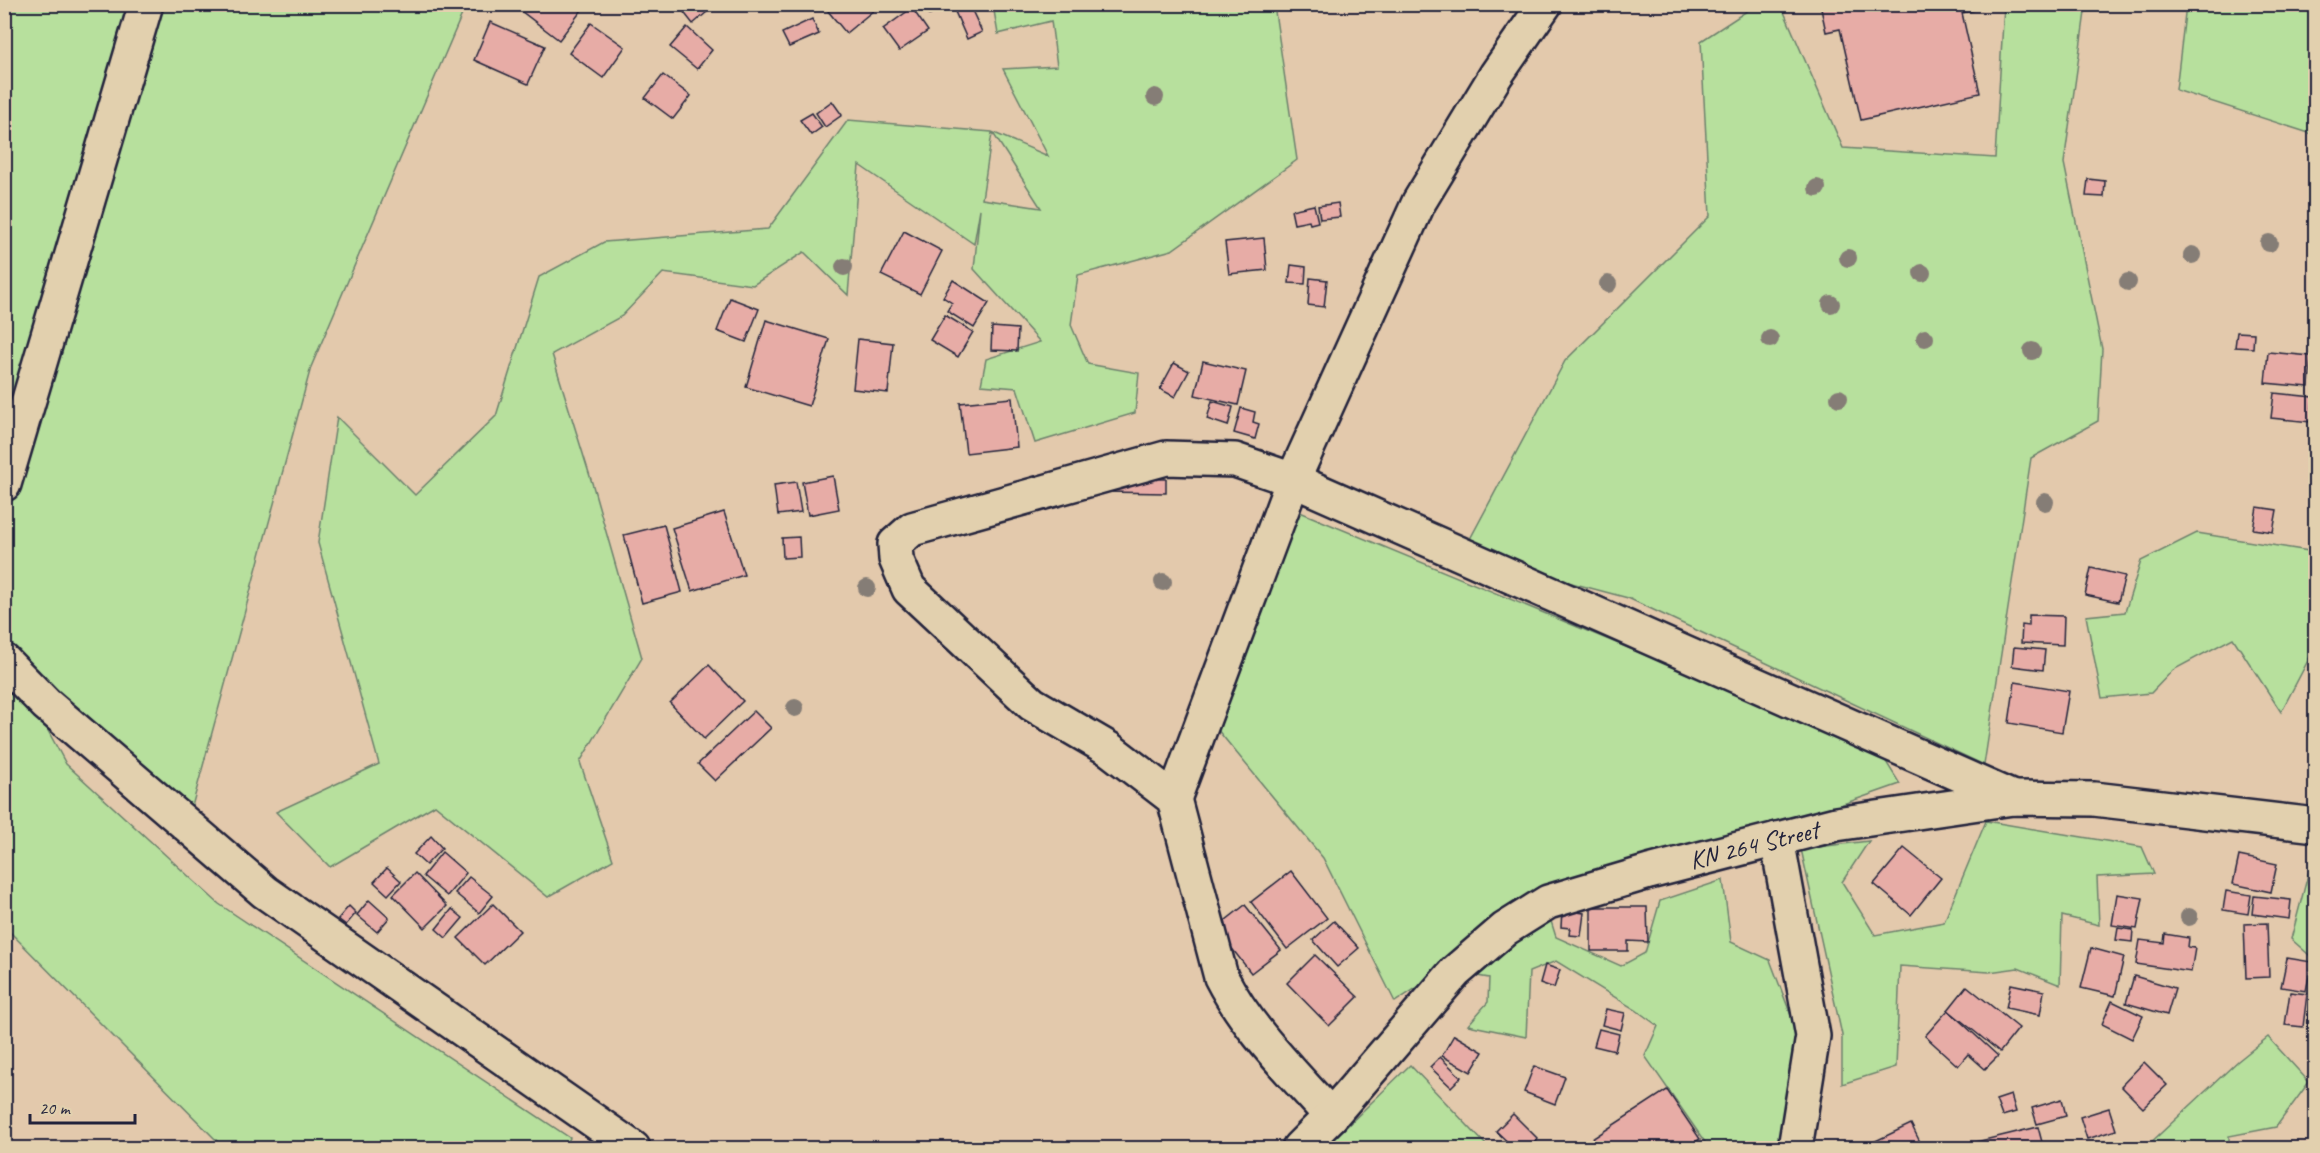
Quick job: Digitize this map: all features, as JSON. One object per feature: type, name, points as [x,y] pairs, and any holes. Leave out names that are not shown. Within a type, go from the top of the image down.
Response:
[{"type":"street","points":[[4,484],[146,4]]},
{"type":"street","points":[[1331,1116],[1246,1020],[1221,978],[1174,799],[1293,480],[1419,202],[1496,75],[1545,4]]},
{"type":"street","points":[[1174,799],[1109,749],[1032,705],[909,589],[896,558],[896,544],[912,529],[1166,458],[1235,460],[1293,480],[2013,798]]},
{"type":"street","points":[[4,661],[46,704],[265,892],[633,1149]]},
{"type":"street","name":"KN 264 Street","points":[[1299,1149],[1331,1116],[1455,972],[1505,929],[1548,902],[1649,872],[1836,824],[2013,798],[2094,799],[2316,825]]},
{"type":"street","points":[[1777,839],[1813,1036],[1794,1149]]},
{"type":"green space","points":[[5,5],[466,5],[311,367],[187,825],[77,731],[5,635],[5,511],[140,25],[80,229],[5,508]]},
{"type":"green space","points":[[993,5],[1274,5],[1297,160],[1172,250],[1078,275],[1071,325],[1088,364],[1139,373],[1135,413],[1035,443],[1017,388],[981,385],[986,359],[1040,342],[974,269],[980,209],[974,244],[859,165],[848,295],[804,252],[753,285],[663,273],[622,316],[552,354],[593,486],[642,658],[580,762],[613,860],[548,897],[435,805],[330,867],[276,812],[379,764],[318,543],[337,417],[415,495],[496,416],[539,277],[604,242],[768,229],[848,120],[992,132],[1048,156],[1003,69],[1057,66],[1051,21],[998,34]],"holes":[[[993,133],[1041,208],[982,199]]]},
{"type":"green space","points":[[1756,5],[1781,5],[1843,148],[1995,158],[2004,5],[2086,5],[2064,163],[2102,349],[2098,421],[2031,458],[1984,765],[1628,598],[1462,554],[1565,361],[1710,216],[1701,41]]},
{"type":"green space","points":[[2186,5],[2315,5],[2315,135],[2176,90]]},
{"type":"green space","points":[[1283,505],[1643,654],[1885,760],[1900,784],[1649,872],[1548,902],[1395,1002],[1323,858],[1212,723]]},
{"type":"green space","points":[[2197,533],[2315,552],[2315,651],[2281,712],[2233,638],[2173,670],[2151,693],[2102,698],[2086,616],[2125,612],[2141,561]]},
{"type":"green space","points":[[4,649],[66,764],[219,904],[570,1138],[564,1148],[224,1148],[5,927]]},
{"type":"green space","points":[[1986,821],[2142,847],[2154,874],[2097,877],[2099,925],[2062,916],[2060,985],[2018,968],[1989,972],[1900,966],[1896,1067],[1842,1084],[1842,1035],[1801,849],[1869,841],[1842,882],[1875,935],[1944,922]]},
{"type":"green space","points":[[2316,848],[2315,960],[2291,939]]},
{"type":"green space","points":[[1723,880],[1731,942],[1770,960],[1800,1039],[1789,1148],[1709,1148],[1645,1056],[1658,1026],[1556,961],[1529,972],[1526,1037],[1468,1025],[1488,1002],[1489,978],[1471,975],[1496,951],[1534,932],[1550,918],[1556,937],[1621,966],[1645,953],[1660,901]]},
{"type":"green space","points":[[2268,1037],[2309,1082],[2276,1127],[2229,1136],[2229,1148],[2145,1148],[2238,1061]]},
{"type":"green space","points":[[1410,1065],[1489,1148],[1324,1148],[1336,1137]]},
{"type":"building","points":[[526,4],[582,4],[585,6],[559,40],[521,11]]},
{"type":"building","points":[[681,4],[712,4],[714,6],[693,24],[679,6]]},
{"type":"building","points":[[836,4],[880,5],[846,33],[828,11]]},
{"type":"building","points":[[921,4],[944,4],[929,15]]},
{"type":"building","points":[[959,4],[969,4],[982,32],[967,39],[953,7]]},
{"type":"building","points":[[1820,4],[1988,4],[1989,7],[1962,13],[1980,93],[1861,120],[1840,29],[1826,32]]},
{"type":"building","points":[[912,8],[928,31],[899,51],[883,29]]},
{"type":"building","points":[[812,19],[819,34],[789,47],[782,33]]},
{"type":"building","points":[[490,22],[545,46],[528,84],[474,60]]},
{"type":"building","points":[[591,23],[625,47],[603,78],[569,53]]},
{"type":"building","points":[[687,27],[712,50],[697,69],[670,47]]},
{"type":"building","points":[[663,75],[691,96],[673,119],[645,98]]},
{"type":"building","points":[[832,101],[842,115],[825,127],[816,113]]},
{"type":"building","points":[[812,113],[822,127],[811,135],[800,120]]},
{"type":"building","points":[[2088,179],[2105,181],[2104,197],[2086,196]]},
{"type":"building","points":[[1338,203],[1340,217],[1320,219],[1318,206]]},
{"type":"building","points":[[1314,205],[1318,222],[1294,224],[1291,210]]},
{"type":"building","points":[[904,231],[942,251],[920,294],[881,275]]},
{"type":"building","points":[[1264,238],[1267,270],[1229,274],[1225,242]]},
{"type":"building","points":[[1291,265],[1306,267],[1305,284],[1289,283]]},
{"type":"building","points":[[1310,278],[1327,280],[1324,307],[1308,305]]},
{"type":"building","points":[[953,280],[989,303],[974,328],[947,311],[952,303],[943,297]]},
{"type":"building","points":[[730,298],[759,309],[746,342],[717,331]]},
{"type":"building","points":[[945,315],[973,332],[958,357],[930,340]]},
{"type":"building","points":[[766,320],[829,339],[809,406],[746,387]]},
{"type":"building","points":[[992,327],[1018,329],[1017,351],[991,350]]},
{"type":"building","points":[[2237,332],[2254,333],[2253,348],[2235,347]]},
{"type":"building","points":[[858,339],[893,343],[888,393],[853,389]]},
{"type":"building","points":[[2268,352],[2311,356],[2309,387],[2265,383]]},
{"type":"building","points":[[1203,361],[1246,371],[1238,405],[1195,395]]},
{"type":"building","points":[[1174,363],[1189,371],[1175,397],[1160,389]]},
{"type":"building","points":[[2274,393],[2313,397],[2311,422],[2271,418]]},
{"type":"building","points":[[1012,398],[1017,447],[966,453],[960,403]]},
{"type":"building","points":[[1212,401],[1233,407],[1228,426],[1207,419]]},
{"type":"building","points":[[1241,408],[1255,412],[1253,422],[1259,424],[1255,439],[1234,433]]},
{"type":"building","points":[[833,476],[839,509],[808,515],[802,482]]},
{"type":"building","points":[[1106,478],[1166,479],[1166,493],[1105,492]]},
{"type":"building","points":[[796,482],[801,512],[778,515],[774,485]]},
{"type":"building","points":[[2257,507],[2277,510],[2273,532],[2253,529]]},
{"type":"building","points":[[724,512],[744,575],[692,591],[672,528]]},
{"type":"building","points":[[664,525],[682,592],[642,603],[624,535]]},
{"type":"building","points":[[799,537],[800,557],[783,558],[782,538]]},
{"type":"building","points":[[2091,568],[2125,576],[2118,602],[2085,595]]},
{"type":"building","points":[[2029,615],[2064,616],[2063,645],[2021,643],[2022,625],[2029,626]]},
{"type":"building","points":[[2014,647],[2045,650],[2043,670],[2012,666]]},
{"type":"building","points":[[709,665],[743,701],[704,739],[670,703]]},
{"type":"building","points":[[2015,682],[2069,691],[2062,732],[2009,723]]},
{"type":"building","points":[[754,711],[771,728],[715,781],[698,764]]},
{"type":"building","points":[[431,836],[442,848],[426,865],[414,854]]},
{"type":"building","points":[[1904,848],[1941,878],[1911,915],[1874,884]]},
{"type":"building","points":[[442,852],[466,873],[447,896],[423,876]]},
{"type":"building","points":[[2239,856],[2277,864],[2271,892],[2233,884]]},
{"type":"building","points":[[387,868],[401,881],[388,895],[374,882]]},
{"type":"building","points":[[1291,871],[1327,918],[1287,949],[1251,902]]},
{"type":"building","points":[[415,873],[447,906],[425,928],[393,895]]},
{"type":"building","points":[[469,877],[493,896],[479,913],[455,893]]},
{"type":"building","points":[[2226,891],[2251,895],[2248,914],[2223,910]]},
{"type":"building","points":[[2117,894],[2143,898],[2137,929],[2112,925]]},
{"type":"building","points":[[2254,896],[2291,900],[2289,919],[2252,914]]},
{"type":"building","points":[[369,900],[389,918],[377,932],[357,915]]},
{"type":"building","points":[[493,904],[520,931],[485,965],[458,938]]},
{"type":"building","points":[[1245,905],[1281,950],[1251,973],[1216,928]]},
{"type":"building","points":[[349,906],[356,913],[346,925],[338,919]]},
{"type":"building","points":[[1591,907],[1647,907],[1648,942],[1628,941],[1628,951],[1591,951]]},
{"type":"building","points":[[452,909],[463,918],[446,938],[436,929]]},
{"type":"building","points":[[1562,910],[1584,913],[1581,936],[1569,935],[1570,928],[1561,927]]},
{"type":"building","points":[[1334,921],[1359,948],[1337,967],[1313,940]]},
{"type":"building","points":[[2267,923],[2269,977],[2246,978],[2244,924]]},
{"type":"building","points":[[2118,928],[2133,930],[2132,942],[2116,940]]},
{"type":"building","points":[[2165,934],[2189,938],[2188,947],[2195,948],[2191,972],[2136,964],[2140,940],[2164,943]]},
{"type":"building","points":[[2091,948],[2124,957],[2115,996],[2081,988]]},
{"type":"building","points":[[1315,955],[1358,997],[1329,1026],[1287,983]]},
{"type":"building","points":[[2287,958],[2312,962],[2306,991],[2281,987]]},
{"type":"building","points":[[1545,965],[1560,970],[1554,988],[1540,983]]},
{"type":"building","points":[[2134,976],[2175,988],[2167,1015],[2126,1003]]},
{"type":"building","points":[[2011,984],[2044,991],[2040,1015],[2006,1008]]},
{"type":"building","points":[[1967,986],[2019,1028],[2000,1052],[1948,1010]]},
{"type":"building","points":[[2290,992],[2307,994],[2303,1027],[2285,1025]]},
{"type":"building","points":[[2311,997],[2316,998],[2316,1029],[2308,1028]]},
{"type":"building","points":[[2112,1001],[2143,1016],[2132,1039],[2102,1024]]},
{"type":"building","points":[[1606,1009],[1625,1013],[1621,1030],[1602,1025]]},
{"type":"building","points":[[1948,1010],[1998,1056],[1985,1069],[1968,1054],[1958,1066],[1925,1036]]},
{"type":"building","points":[[1599,1029],[1619,1034],[1615,1051],[1594,1046]]},
{"type":"building","points":[[1454,1035],[1483,1052],[1471,1072],[1442,1056]]},
{"type":"building","points":[[1440,1057],[1461,1077],[1451,1087],[1430,1067]]},
{"type":"building","points":[[2144,1062],[2167,1085],[2143,1108],[2121,1086]]},
{"type":"building","points":[[1534,1066],[1565,1077],[1555,1104],[1524,1092]]},
{"type":"building","points":[[1667,1090],[1700,1139],[1686,1148],[1598,1148],[1592,1139]]},
{"type":"building","points":[[2011,1095],[2016,1112],[2002,1116],[1996,1100]]},
{"type":"building","points":[[2062,1099],[2066,1116],[2037,1124],[2032,1108]]},
{"type":"building","points":[[2109,1108],[2116,1130],[2087,1139],[2080,1117]]},
{"type":"building","points":[[1513,1114],[1538,1139],[1528,1148],[1514,1148],[1496,1131]]},
{"type":"building","points":[[1911,1124],[1923,1148],[1861,1148]]},
{"type":"building","points":[[2038,1127],[2043,1146],[1978,1148],[1976,1142]]}]
